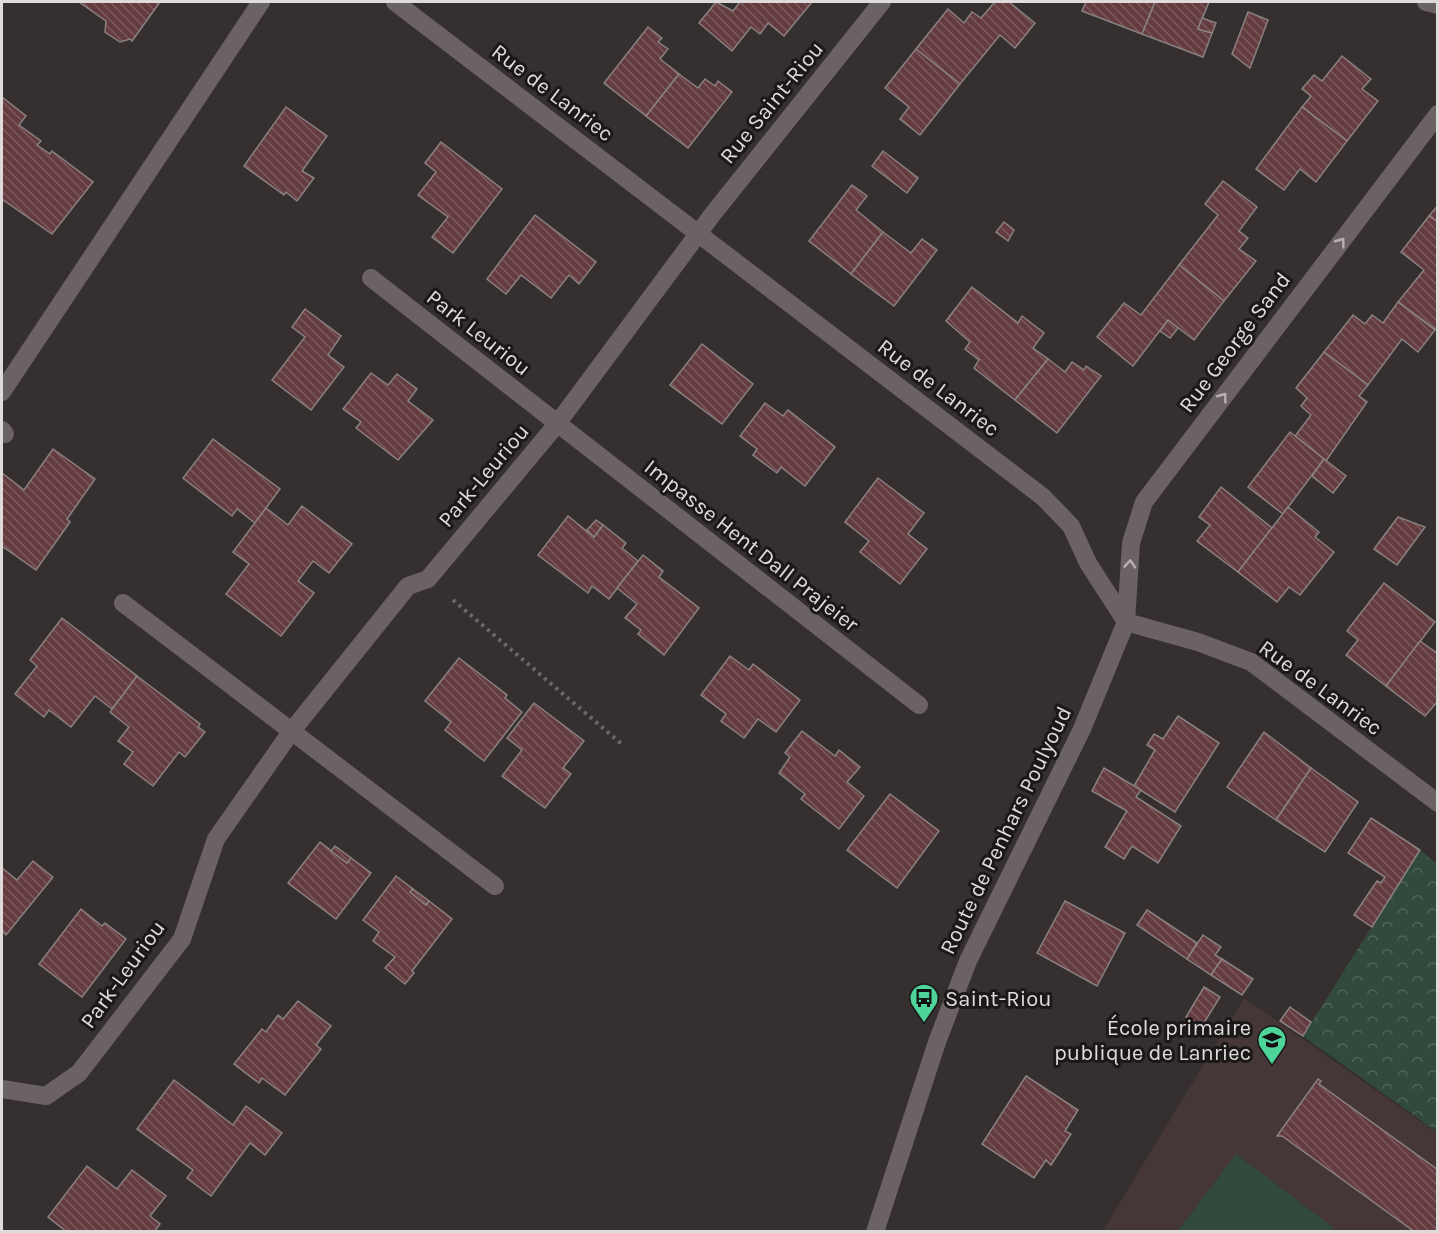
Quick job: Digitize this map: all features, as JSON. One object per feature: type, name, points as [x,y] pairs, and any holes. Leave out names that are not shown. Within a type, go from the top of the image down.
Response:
[{"type":"street","points":[[2,392],[261,2]]},
{"type":"street","name":"Rue de Lanriec","points":[[395,2],[1042,497],[1071,526],[1088,563],[1126,622],[1198,642],[1251,662],[1437,803]]},
{"type":"street","name":"Rue Saint-Riou","points":[[699,234],[882,2]]},
{"type":"street","points":[[1426,2],[1437,5]]},
{"type":"street","name":"Rue George Sand","points":[[1126,622],[1131,543],[1144,502],[1437,114]]},
{"type":"street","name":"Park-Leuriou","points":[[2,1089],[46,1096],[80,1073],[182,939],[216,839],[291,732],[408,586],[428,579],[556,424],[699,234]]},
{"type":"street","name":"Park Leuriou","points":[[371,278],[556,424]]},
{"type":"street","name":"Impasse Hent Dall Prajeier","points":[[556,424],[919,705]]},
{"type":"street","points":[[123,603],[495,886]]},
{"type":"street","name":"Route de Penhars Poulyoud","points":[[875,1232],[937,1042],[968,961],[1082,729],[1126,622]]},
{"type":"path","points":[[428,579],[624,746]]},
{"type":"shaded area","name":"École primaire publique de Lanriec","points":[[1244,998],[1437,1133],[1437,1231],[1102,1232]]},
{"type":"green space","points":[[1420,850],[1437,864],[1437,1132],[1303,1036]]},
{"type":"green space","points":[[1236,1154],[1334,1228],[1331,1231],[1178,1231]]},
{"type":"building","points":[[79,2],[160,2],[132,41],[130,39],[120,42],[105,32],[106,21]]},
{"type":"building","points":[[716,2],[733,11],[740,2],[812,2],[784,36],[768,23],[760,34],[751,27],[732,51],[699,23]]},
{"type":"building","points":[[995,2],[1009,2],[1035,23],[1015,48],[1000,35],[960,84],[916,49],[948,9],[964,23],[972,12],[981,18]]},
{"type":"building","points":[[1086,2],[1155,2],[1142,34],[1082,11]]},
{"type":"building","points":[[1155,2],[1209,2],[1198,29],[1212,33],[1203,57],[1142,34]]},
{"type":"building","points":[[1248,12],[1268,20],[1250,68],[1232,54]]},
{"type":"building","points":[[1202,18],[1216,23],[1212,33],[1198,29]]},
{"type":"building","points":[[648,27],[662,38],[658,42],[668,49],[660,59],[679,74],[646,116],[604,83]]},
{"type":"building","points":[[916,49],[960,84],[920,135],[900,119],[909,107],[885,88]]},
{"type":"building","points":[[1342,56],[1371,79],[1362,89],[1378,101],[1347,141],[1302,107],[1311,96],[1302,89],[1314,75],[1322,81]]},
{"type":"building","points":[[679,74],[698,88],[705,79],[715,86],[718,81],[732,92],[688,148],[646,116]]},
{"type":"building","points":[[2,97],[26,116],[19,125],[41,141],[37,145],[50,154],[52,151],[93,182],[52,234],[2,199]]},
{"type":"building","points":[[286,107],[327,136],[302,171],[314,178],[297,201],[286,192],[284,195],[244,166]]},
{"type":"building","points":[[1302,107],[1347,141],[1316,182],[1300,169],[1284,190],[1256,169]]},
{"type":"building","points":[[441,142],[502,189],[453,253],[432,237],[448,217],[418,195],[436,172],[425,163]]},
{"type":"building","points":[[883,151],[918,178],[907,193],[872,166]]},
{"type":"building","points":[[1223,181],[1257,207],[1239,231],[1248,238],[1239,249],[1256,261],[1224,301],[1179,265],[1218,215],[1205,204]]},
{"type":"building","points":[[852,185],[867,196],[856,210],[883,232],[851,274],[809,241]]},
{"type":"building","points":[[1438,205],[1438,222],[1429,216]]},
{"type":"building","points":[[535,215],[596,262],[579,284],[569,275],[551,298],[521,275],[506,294],[487,279]]},
{"type":"building","points":[[1429,216],[1438,222],[1438,331],[1398,302],[1424,270],[1401,252]]},
{"type":"building","points":[[1004,222],[1014,230],[1008,241],[996,232]]},
{"type":"building","points":[[883,232],[911,253],[922,239],[937,250],[894,306],[851,274]]},
{"type":"building","points":[[1179,265],[1224,301],[1194,340],[1168,320],[1133,366],[1097,337],[1124,303],[1141,315]]},
{"type":"building","points":[[972,287],[1018,323],[1022,316],[1044,333],[1033,348],[1048,359],[1015,400],[974,368],[979,360],[965,349],[970,342],[946,321]]},
{"type":"building","points":[[1398,302],[1435,330],[1418,352],[1402,339],[1368,385],[1324,352],[1353,315],[1365,324],[1372,315],[1383,323]]},
{"type":"building","points":[[305,309],[341,336],[328,355],[344,367],[311,410],[272,380],[305,337],[292,327]]},
{"type":"building","points":[[1168,320],[1178,328],[1170,338],[1160,331]]},
{"type":"building","points":[[702,344],[753,384],[722,424],[670,385]]},
{"type":"building","points":[[1324,352],[1368,385],[1359,396],[1367,402],[1326,461],[1295,436],[1311,415],[1301,406],[1307,398],[1296,388]]},
{"type":"building","points":[[1048,359],[1065,372],[1072,362],[1084,370],[1086,366],[1101,376],[1057,433],[1015,400]]},
{"type":"building","points":[[371,373],[388,385],[397,374],[417,389],[408,401],[433,420],[398,460],[356,428],[361,422],[343,409]]},
{"type":"building","points":[[765,403],[783,416],[788,410],[835,447],[805,486],[781,467],[777,473],[753,455],[757,449],[740,436]]},
{"type":"building","points":[[1290,432],[1324,459],[1283,514],[1248,487]]},
{"type":"building","points":[[213,439],[280,489],[255,523],[237,509],[232,516],[183,478]]},
{"type":"building","points":[[53,449],[95,479],[67,519],[70,522],[36,570],[2,546],[2,473],[24,490]]},
{"type":"building","points":[[1324,459],[1346,476],[1333,493],[1312,476]]},
{"type":"building","points":[[878,478],[924,513],[908,534],[927,549],[900,584],[860,552],[869,541],[845,522]]},
{"type":"building","points":[[1221,487],[1272,528],[1238,572],[1197,541],[1210,525],[1199,517]]},
{"type":"building","points":[[302,506],[352,544],[329,573],[313,561],[298,581],[314,593],[281,636],[226,594],[249,564],[233,552],[266,508],[288,525]]},
{"type":"building","points":[[1288,507],[1319,532],[1315,537],[1334,552],[1300,595],[1289,587],[1277,602],[1238,572]]},
{"type":"building","points":[[568,516],[594,537],[603,525],[626,543],[622,548],[638,561],[609,599],[592,586],[588,593],[538,555]]},
{"type":"building","points":[[1398,517],[1425,527],[1397,565],[1374,549]]},
{"type":"building","points":[[596,520],[603,525],[594,537],[587,530]]},
{"type":"building","points":[[643,555],[663,571],[659,577],[699,608],[664,655],[638,634],[641,630],[625,618],[637,604],[617,588]]},
{"type":"building","points":[[1384,583],[1435,622],[1386,686],[1346,655],[1358,640],[1347,631]]},
{"type":"building","points":[[62,618],[137,676],[112,709],[95,696],[71,727],[49,710],[44,717],[15,694],[37,666],[30,660]]},
{"type":"building","points":[[1420,641],[1438,654],[1438,701],[1425,716],[1386,686]]},
{"type":"building","points":[[730,656],[749,670],[753,664],[800,700],[776,732],[758,719],[744,738],[721,721],[726,714],[701,695]]},
{"type":"building","points":[[459,658],[507,695],[505,698],[522,712],[484,761],[445,730],[451,722],[425,701]]},
{"type":"building","points":[[137,676],[200,724],[198,727],[205,732],[185,757],[179,752],[153,786],[124,764],[133,752],[118,741],[129,727],[110,712]]},
{"type":"building","points":[[534,703],[584,741],[563,768],[571,774],[545,808],[502,776],[522,750],[507,738]]},
{"type":"building","points":[[1178,716],[1219,743],[1175,812],[1134,786],[1155,750],[1147,745],[1154,734],[1163,739]]},
{"type":"building","points":[[802,731],[835,756],[839,750],[860,767],[847,782],[864,796],[839,829],[801,799],[805,794],[779,773],[790,757],[785,753]]},
{"type":"building","points":[[1264,732],[1311,768],[1276,820],[1227,787]]},
{"type":"building","points":[[1104,768],[1141,790],[1136,797],[1181,826],[1158,863],[1132,846],[1124,859],[1105,847],[1127,811],[1092,791]]},
{"type":"building","points":[[1311,768],[1358,802],[1325,852],[1276,820]]},
{"type":"building","points":[[890,794],[939,831],[897,888],[847,850]]},
{"type":"building","points":[[1371,818],[1420,850],[1372,927],[1354,915],[1377,881],[1381,883],[1385,877],[1348,853]]},
{"type":"building","points":[[320,842],[347,863],[351,858],[371,873],[336,919],[288,883]]},
{"type":"building","points":[[335,846],[351,858],[347,863],[331,851]]},
{"type":"building","points":[[33,861],[53,877],[6,935],[2,931],[2,868],[17,880]]},
{"type":"building","points":[[396,876],[413,889],[410,892],[426,905],[429,901],[452,919],[412,971],[414,973],[405,984],[385,968],[395,957],[373,941],[379,932],[363,920]]},
{"type":"building","points":[[413,889],[429,901],[426,905],[410,892]]},
{"type":"building","points":[[1065,901],[1125,933],[1097,986],[1037,953]]},
{"type":"building","points":[[81,909],[102,926],[105,923],[126,939],[82,997],[39,964]]},
{"type":"building","points":[[1147,910],[1197,943],[1187,959],[1137,925]]},
{"type":"building","points":[[1203,935],[1221,947],[1215,955],[1222,959],[1211,975],[1187,959]]},
{"type":"building","points":[[1222,959],[1253,979],[1242,995],[1211,975]]},
{"type":"building","points":[[1204,987],[1220,997],[1202,1026],[1186,1017]]},
{"type":"building","points":[[298,1001],[331,1026],[316,1045],[321,1049],[285,1095],[262,1078],[259,1083],[234,1064],[262,1029],[266,1032],[278,1015],[283,1019]]},
{"type":"building","points":[[1290,1007],[1311,1022],[1303,1036],[1280,1021]]},
{"type":"building","points":[[1026,1076],[1078,1110],[1065,1131],[1071,1134],[1051,1165],[1046,1160],[1034,1178],[982,1144]]},
{"type":"building","points":[[1318,1079],[1321,1081],[1319,1084],[1438,1170],[1438,1232],[1415,1232],[1282,1136],[1277,1136]]},
{"type":"building","points":[[174,1080],[233,1125],[246,1106],[282,1133],[265,1155],[250,1143],[211,1196],[187,1178],[193,1170],[137,1129]]},
{"type":"building","points":[[87,1166],[117,1189],[132,1170],[166,1196],[150,1216],[160,1224],[154,1232],[67,1232],[48,1217]]},
{"type":"place","name":"Saint-Riou","points":[[924,1024]]},
{"type":"place","name":"École primaire publique de Lanriec","points":[[1272,1066]]}]
